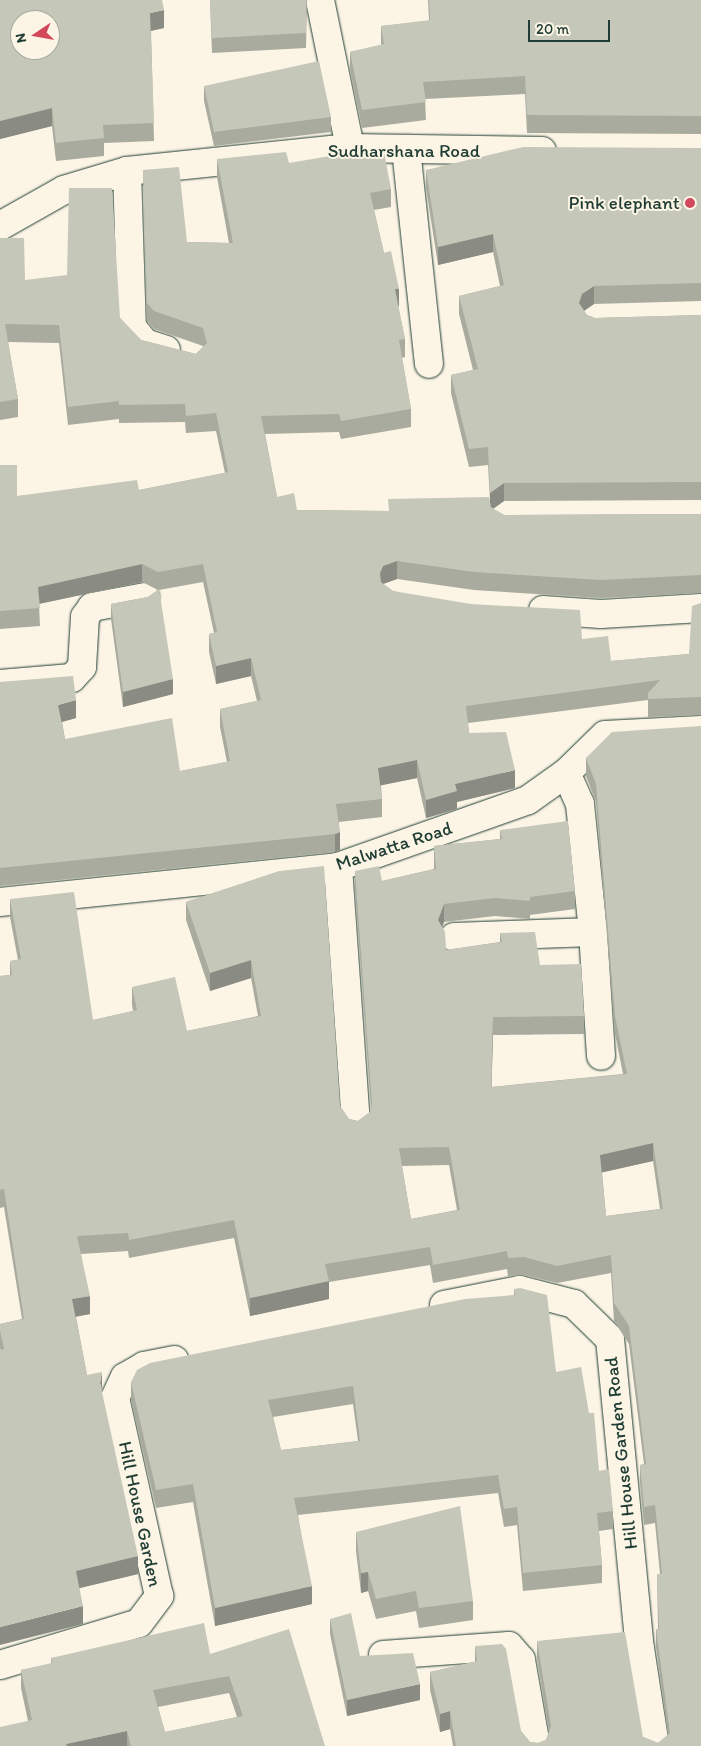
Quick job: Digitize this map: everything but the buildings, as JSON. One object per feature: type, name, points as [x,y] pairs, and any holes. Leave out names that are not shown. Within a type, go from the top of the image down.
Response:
[{"type":"street","points":[[320,0],[350,148]]},
{"type":"street","name":"Sudharshana Road","points":[[0,226],[64,190],[127,171],[350,148],[566,151]]},
{"type":"street","points":[[406,149],[429,364]]},
{"type":"street","points":[[127,171],[134,331],[145,343],[192,357]]},
{"type":"street","points":[[0,684],[72,678],[82,667],[85,617],[92,607],[145,597]]},
{"type":"street","points":[[518,608],[601,614],[701,608]]},
{"type":"street","name":"Malwatta Road","points":[[0,902],[338,866],[528,800],[566,773],[605,735],[701,730]]},
{"type":"street","points":[[566,773],[580,804],[593,932],[601,1056]]},
{"type":"street","points":[[338,866],[356,1123]]},
{"type":"street","points":[[454,937],[593,932]]},
{"type":"street","name":"Hill House Garden Road","points":[[415,1311],[520,1290],[574,1304],[610,1339],[640,1648],[655,1746]]},
{"type":"street","name":"Hill House Garden","points":[[0,1665],[139,1623],[159,1596],[115,1398],[125,1377],[144,1366],[196,1356]]},
{"type":"street","points":[[383,1655],[510,1646],[521,1660],[536,1746]]},
{"type":"place","name":"Pink elephant","points":[[690,203]]}]
